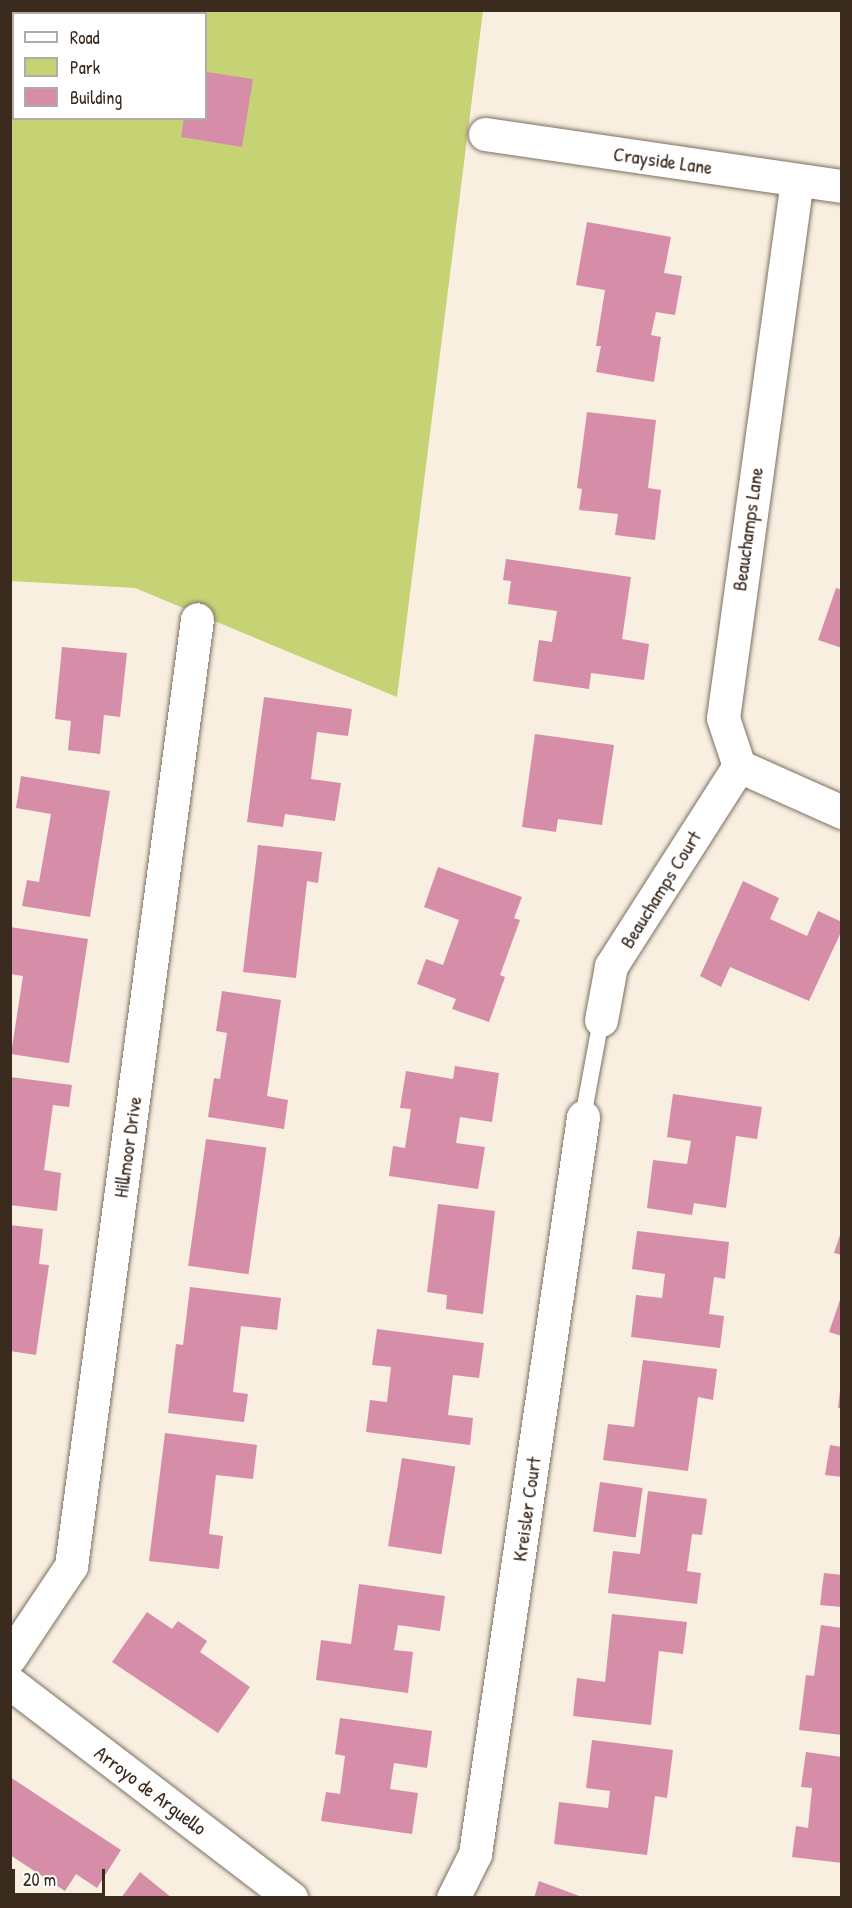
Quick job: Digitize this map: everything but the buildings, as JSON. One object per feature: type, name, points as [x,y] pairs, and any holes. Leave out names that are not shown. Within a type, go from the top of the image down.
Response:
[{"type":"street","name":"Crayside Lane","points":[[485,134],[842,186]]},
{"type":"street","name":"Beauchamps Lane","points":[[739,766],[723,718],[797,180]]},
{"type":"street","name":"Hillmoor Drive","points":[[10,1657],[71,1566],[197,619]]},
{"type":"street","points":[[739,766],[842,812]]},
{"type":"street","name":"Beauchamps Court","points":[[601,1020],[611,966],[739,766]]},
{"type":"street","name":"Kreisler Court","points":[[453,1898],[475,1854],[584,1117]]},
{"type":"street","name":"Arroyo de Arguello","points":[[10,1683],[291,1898]]},
{"type":"lane","points":[[584,1117],[601,1020]]},
{"type":"green space","points":[[10,11],[483,11],[397,697],[135,588],[11,581]]}]
